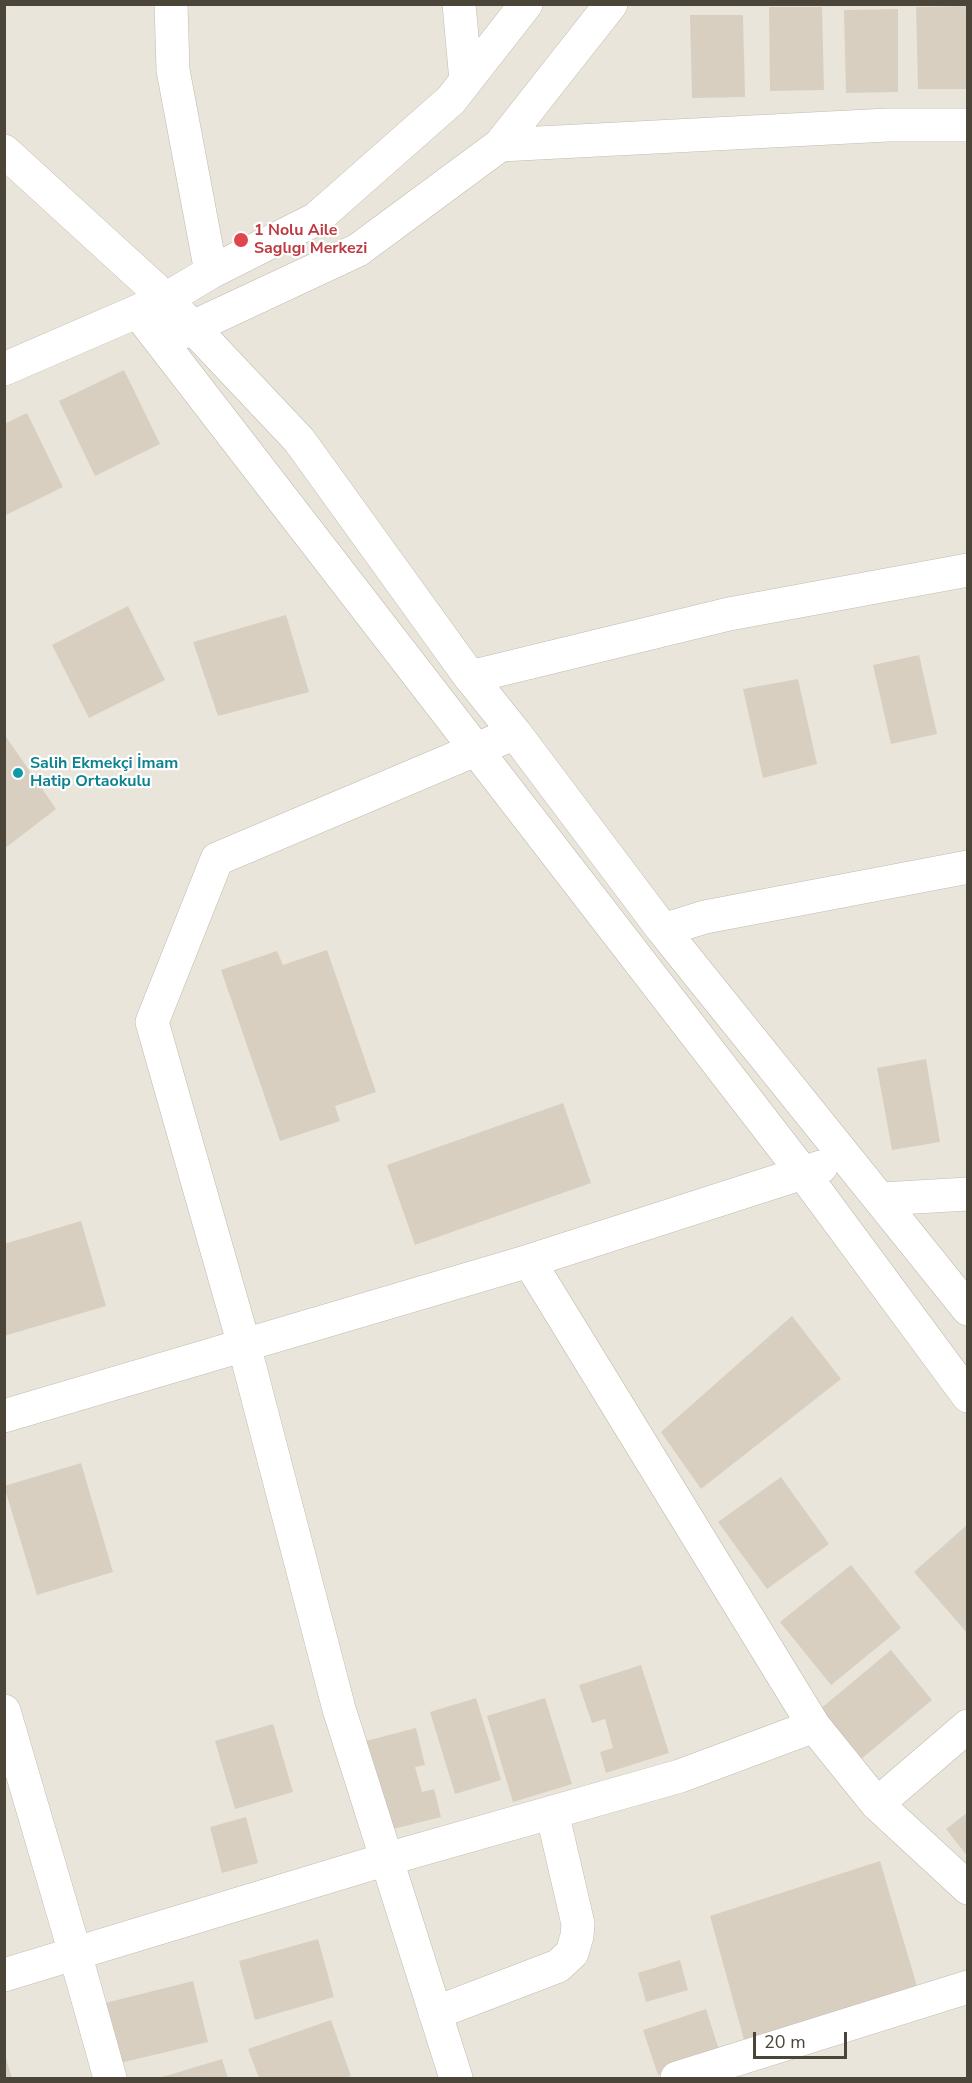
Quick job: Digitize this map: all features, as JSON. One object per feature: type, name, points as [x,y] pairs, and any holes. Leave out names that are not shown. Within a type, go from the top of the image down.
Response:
[{"type":"street","points":[[171,4],[173,70],[211,272]]},
{"type":"street","points":[[459,4],[466,81]]},
{"type":"street","points":[[4,369],[152,305],[211,272],[316,219],[451,100],[526,4]]},
{"type":"street","points":[[162,342],[358,250],[500,145],[611,4]]},
{"type":"street","points":[[500,145],[888,125],[968,125]]},
{"type":"street","points":[[4,151],[152,305],[193,326],[299,440],[470,677],[515,733],[663,930],[968,1309]]},
{"type":"street","points":[[152,305],[162,342],[803,1173],[968,1396]]},
{"type":"street","points":[[470,677],[729,614],[968,570]]},
{"type":"street","points":[[456,2079],[339,1709],[244,1346],[152,1022],[217,860],[515,733]]},
{"type":"street","points":[[663,930],[705,917],[968,867]]},
{"type":"street","points":[[4,1416],[529,1261],[846,1159]]},
{"type":"street","points":[[881,1199],[968,1194]]},
{"type":"street","points":[[529,1261],[814,1726],[877,1804],[968,1888]]},
{"type":"street","points":[[4,1711],[110,2079]]},
{"type":"street","points":[[4,1975],[387,1859],[680,1776],[814,1726]]},
{"type":"street","points":[[877,1804],[968,1726]]},
{"type":"street","points":[[435,2013],[558,1966],[572,1953],[578,1936],[578,1924],[552,1812]]},
{"type":"street","points":[[677,2079],[968,1987]]},
{"type":"shaded area","points":[[5,5],[967,5],[967,2078],[5,2078]]},
{"type":"building","points":[[968,6],[968,89],[918,89],[916,7]]},
{"type":"building","points":[[769,7],[822,7],[824,90],[770,91]]},
{"type":"building","points":[[898,9],[898,92],[846,93],[844,10]]},
{"type":"building","points":[[690,15],[743,15],[745,97],[692,98]]},
{"type":"building","points":[[124,370],[160,444],[95,476],[59,401]]},
{"type":"building","points":[[27,413],[63,487],[4,516],[4,424]]},
{"type":"building","points":[[128,606],[165,680],[89,718],[52,645]]},
{"type":"building","points":[[286,615],[309,692],[218,716],[193,642]]},
{"type":"building","points":[[919,655],[937,734],[891,744],[873,665]]},
{"type":"building","points":[[798,679],[817,764],[763,778],[743,689]]},
{"type":"building","name":"Salih Ekmekçi İmam Hatip Ortaokulu","points":[[4,734],[56,809],[4,849]]},
{"type":"building","points":[[327,950],[376,1092],[335,1106],[340,1121],[280,1141],[221,970],[277,951],[283,965]]},
{"type":"building","points":[[926,1059],[940,1142],[892,1150],[877,1068]]},
{"type":"building","points":[[563,1103],[591,1183],[415,1245],[387,1165]]},
{"type":"building","points":[[81,1221],[106,1306],[4,1336],[4,1244]]},
{"type":"building","points":[[792,1316],[841,1379],[701,1489],[661,1432]]},
{"type":"building","points":[[81,1463],[113,1572],[37,1595],[4,1486]]},
{"type":"building","points":[[781,1477],[829,1544],[767,1589],[718,1522]]},
{"type":"building","points":[[968,1524],[968,1634],[914,1572]]},
{"type":"building","points":[[851,1565],[901,1628],[831,1685],[780,1622]]},
{"type":"building","points":[[891,1650],[932,1700],[860,1760],[819,1710]]},
{"type":"building","points":[[641,1665],[669,1753],[606,1773],[600,1752],[613,1748],[605,1719],[592,1723],[579,1685]]},
{"type":"building","points":[[476,1698],[501,1780],[455,1794],[430,1712]]},
{"type":"building","points":[[545,1698],[572,1784],[513,1802],[487,1716]]},
{"type":"building","points":[[273,1724],[293,1792],[235,1809],[215,1741]]},
{"type":"building","points":[[416,1728],[425,1765],[415,1767],[422,1792],[434,1789],[441,1817],[385,1831],[362,1742]]},
{"type":"building","points":[[968,1812],[968,1857],[946,1829]]},
{"type":"building","points":[[246,1817],[258,1863],[222,1873],[210,1827]]},
{"type":"building","points":[[880,1861],[919,1993],[746,2047],[710,1916]]},
{"type":"building","points":[[318,1939],[334,1997],[255,2020],[239,1961]]},
{"type":"building","points":[[680,1960],[688,1990],[646,2002],[638,1973]]},
{"type":"building","points":[[193,1981],[208,2042],[120,2063],[105,2003]]},
{"type":"building","points":[[706,2009],[720,2053],[658,2075],[643,2030]]},
{"type":"building","points":[[331,2020],[351,2076],[344,2078],[259,2078],[248,2049]]},
{"type":"building","points":[[5,2055],[12,2078],[4,2078]]},
{"type":"building","points":[[222,2059],[228,2078],[159,2078]]},
{"type":"place","name":"1 Nolu Aile Saglıgı Merkezi","points":[[241,240]]},
{"type":"place","name":"Salih Ekmekçi İmam Hatip Ortaokulu","points":[[18,773]]}]
